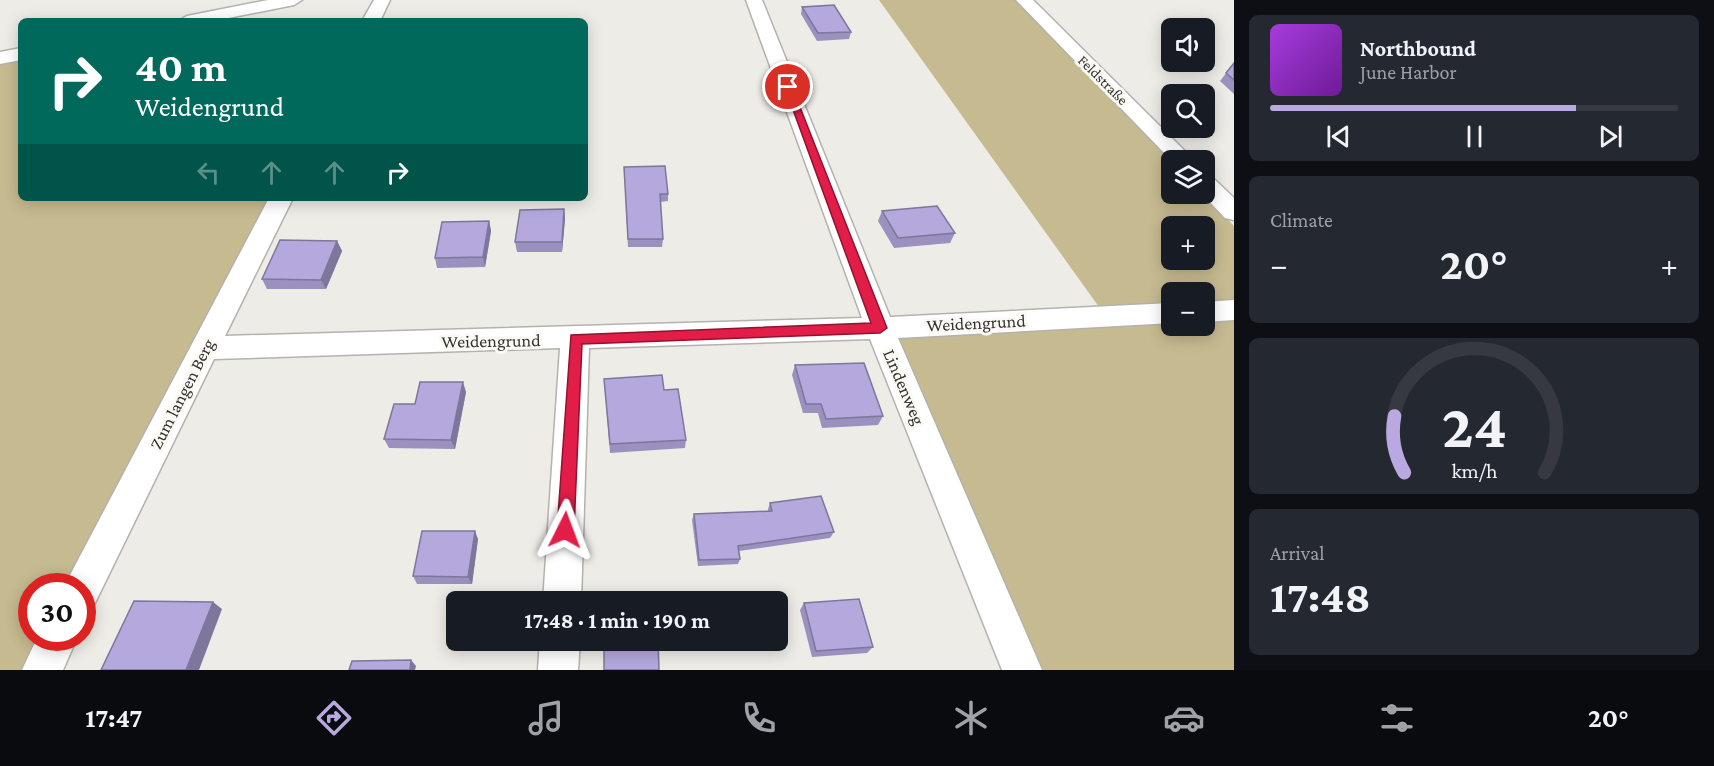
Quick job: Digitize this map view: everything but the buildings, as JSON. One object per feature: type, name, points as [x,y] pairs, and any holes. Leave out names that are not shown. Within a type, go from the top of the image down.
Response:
[{"type":"street","points":[[202,18],[294,0]]},
{"type":"street","points":[[373,18],[382,0]]},
{"type":"street","name":"Lindenweg","points":[[754,0],[880,328],[1022,670]]},
{"type":"street","name":"Feldstraße","points":[[1024,0],[1173,150]]},
{"type":"street","points":[[0,58],[18,55]]},
{"type":"street","points":[[1215,194],[1234,212]]},
{"type":"street","name":"Zum langen Berg","points":[[91,573],[279,201]]},
{"type":"street","points":[[1215,311],[1234,310]]},
{"type":"street","name":"Weidengrund","points":[[205,348],[575,339],[880,328],[1161,314]]},
{"type":"street","points":[[563,591],[575,339]]},
{"type":"street","points":[[42,670],[52,651]]},
{"type":"street","points":[[558,670],[559,651]]},
{"type":"shaded area","points":[[879,0],[1021,0],[1163,150],[1161,204],[1213,204],[1234,226],[1234,302],[1215,303],[1215,282],[1161,282],[1161,304],[1099,307]]},
{"type":"shaded area","points":[[18,60],[18,201],[276,201],[89,573],[18,573],[18,651],[52,651],[42,670],[0,670],[0,63]]},
{"type":"shaded area","points":[[1234,319],[1234,670],[1042,670],[896,337],[1161,324],[1161,336],[1215,336],[1215,320]]},
{"type":"route","points":[[565,530],[575,339],[880,328],[788,87]]}]
